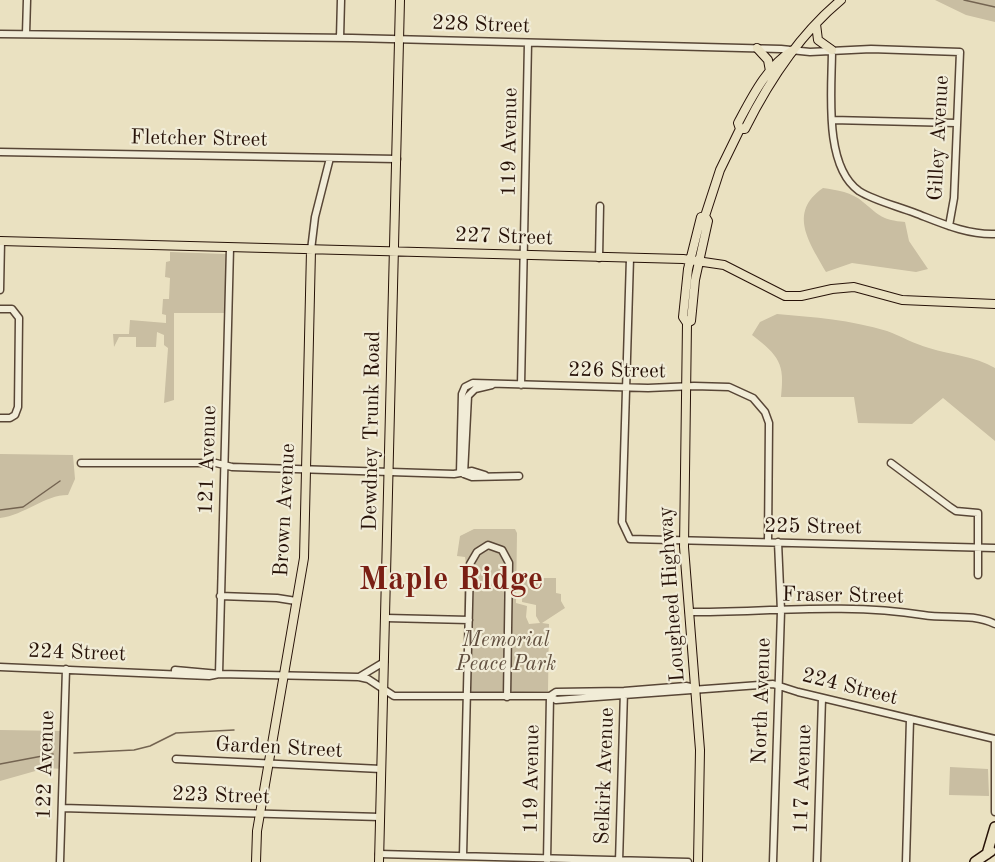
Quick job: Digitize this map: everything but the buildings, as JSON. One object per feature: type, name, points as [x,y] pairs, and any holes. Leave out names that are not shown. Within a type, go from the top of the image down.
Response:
[{"type":"highway","points":[[975,862],[992,852],[995,827]]},
{"type":"main road","name":"Dewdney Trunk Road","points":[[379,858],[400,0]]},
{"type":"main road","name":"Lougheed Highway","points":[[740,129],[745,129],[755,108],[793,50],[841,0]]},
{"type":"main road","points":[[816,24],[818,40],[832,50]]},
{"type":"main road","points":[[757,48],[768,60],[770,71]]},
{"type":"main road","name":"Lougheed Highway","points":[[698,862],[700,764],[684,541],[687,323],[683,317],[701,217],[705,216],[720,170],[740,129],[738,123],[770,71],[780,58],[793,50]]},
{"type":"main road","name":"227 Street","points":[[1,241],[694,261],[730,268],[785,296],[801,296],[854,287],[902,300],[995,304]]},
{"type":"main road","name":"Brown Avenue","points":[[256,862],[260,814],[268,763],[304,558],[311,250]]},
{"type":"street","points":[[26,34],[27,0]]},
{"type":"street","points":[[340,38],[341,0]]},
{"type":"street","name":"228 Street","points":[[0,34],[400,39],[793,50],[960,52]]},
{"type":"street","name":"119 Avenue","points":[[521,385],[528,43]]},
{"type":"street","points":[[832,50],[833,141],[843,168],[859,190],[949,226],[970,232],[995,234]]},
{"type":"street","name":"Gilley Avenue","points":[[949,226],[954,206],[960,52]]},
{"type":"street","points":[[832,120],[956,123]]},
{"type":"street","name":"Fletcher Street","points":[[0,152],[397,159]]},
{"type":"street","name":"Brown Avenue","points":[[311,250],[315,217],[330,158]]},
{"type":"street","points":[[599,258],[600,206]]},
{"type":"street","points":[[0,290],[1,241]]},
{"type":"street","name":"121 Avenue","points":[[219,674],[230,248]]},
{"type":"street","points":[[626,388],[630,258]]},
{"type":"street","points":[[0,309],[12,309],[19,318],[18,407],[15,415],[10,418],[0,418]]},
{"type":"street","name":"226 Street","points":[[462,473],[462,394],[465,387],[473,382],[492,385],[626,388],[708,386],[738,390],[753,398],[767,415],[770,426],[768,542]]},
{"type":"street","points":[[462,473],[468,396],[474,389],[492,385]]},
{"type":"street","name":"225 Street","points":[[626,388],[622,522],[630,539],[995,548]]},
{"type":"street","points":[[81,463],[152,465],[157,462],[186,462],[216,463],[224,466],[519,476]]},
{"type":"street","points":[[891,463],[956,511],[978,513],[978,575]]},
{"type":"street","name":"North Avenue","points":[[773,862],[781,611],[778,542]]},
{"type":"street","points":[[464,856],[471,561],[480,548],[495,546],[504,553],[509,564],[507,697]]},
{"type":"street","points":[[220,596],[277,597],[296,601]]},
{"type":"street","name":"Fraser Street","points":[[689,612],[871,609],[923,615],[975,617],[995,624]]},
{"type":"street","points":[[386,618],[469,620]]},
{"type":"street","points":[[359,677],[384,662]]},
{"type":"street","name":"224 Street","points":[[0,667],[209,676],[219,674],[359,677],[368,679],[394,696],[468,698],[550,696],[556,700],[779,685],[822,698],[995,739]]},
{"type":"street","name":"122 Avenue","points":[[60,862],[69,669]]},
{"type":"street","name":"Selkirk Avenue","points":[[619,861],[624,694]]},
{"type":"street","name":"119 Avenue","points":[[547,860],[550,696]]},
{"type":"street","name":"117 Avenue","points":[[817,862],[822,698]]},
{"type":"street","points":[[906,862],[910,719]]},
{"type":"street","points":[[995,739],[995,812]]},
{"type":"street","name":"Garden Street","points":[[176,759],[381,769]]},
{"type":"street","name":"223 Street","points":[[62,808],[380,817]]},
{"type":"street","points":[[379,858],[464,856],[688,862]]},
{"type":"green space","points":[[935,0],[995,0],[995,22],[966,15]]},
{"type":"green space","points":[[823,188],[849,194],[882,216],[905,222],[909,241],[928,269],[916,272],[852,263],[826,272],[809,239],[804,218],[806,208],[812,198]]},
{"type":"green space","points":[[170,252],[226,254],[225,330],[224,313],[174,313],[174,400],[164,403],[168,348],[164,345],[164,335],[157,332],[156,347],[136,347],[136,337],[119,337],[114,347],[113,334],[129,334],[130,320],[166,323],[166,315],[162,314],[163,299],[169,299],[170,278],[165,277],[166,262],[170,261]]},
{"type":"green space","points":[[777,314],[873,327],[923,346],[971,358],[995,368],[995,441],[943,398],[912,424],[858,423],[854,397],[781,397],[782,376],[778,361],[752,335],[760,322]]},
{"type":"green space","points":[[0,454],[73,455],[75,479],[68,495],[51,498],[18,513],[0,518]]},
{"type":"green space","name":"Memorial Peace Park","points":[[474,529],[515,529],[517,533],[516,603],[527,606],[526,617],[529,624],[540,623],[536,616],[536,605],[522,602],[523,578],[556,578],[556,593],[561,594],[561,601],[565,608],[542,623],[549,624],[548,691],[514,692],[505,688],[501,693],[471,692],[470,617],[464,617],[464,587],[468,577],[465,557],[457,556],[460,536]]},
{"type":"green space","points":[[0,730],[64,731],[63,769],[46,768],[0,781]]},
{"type":"green space","points":[[950,767],[988,769],[989,796],[949,795]]},
{"type":"waterway","points":[[964,0],[995,7]]},
{"type":"waterway","points":[[0,510],[23,507],[60,481]]},
{"type":"waterway","points":[[74,753],[134,750],[150,746],[176,733],[234,730]]},
{"type":"waterway","points":[[0,764],[53,754]]},
{"type":"district","name":"Maple Ridge","points":[[451,580]]}]
